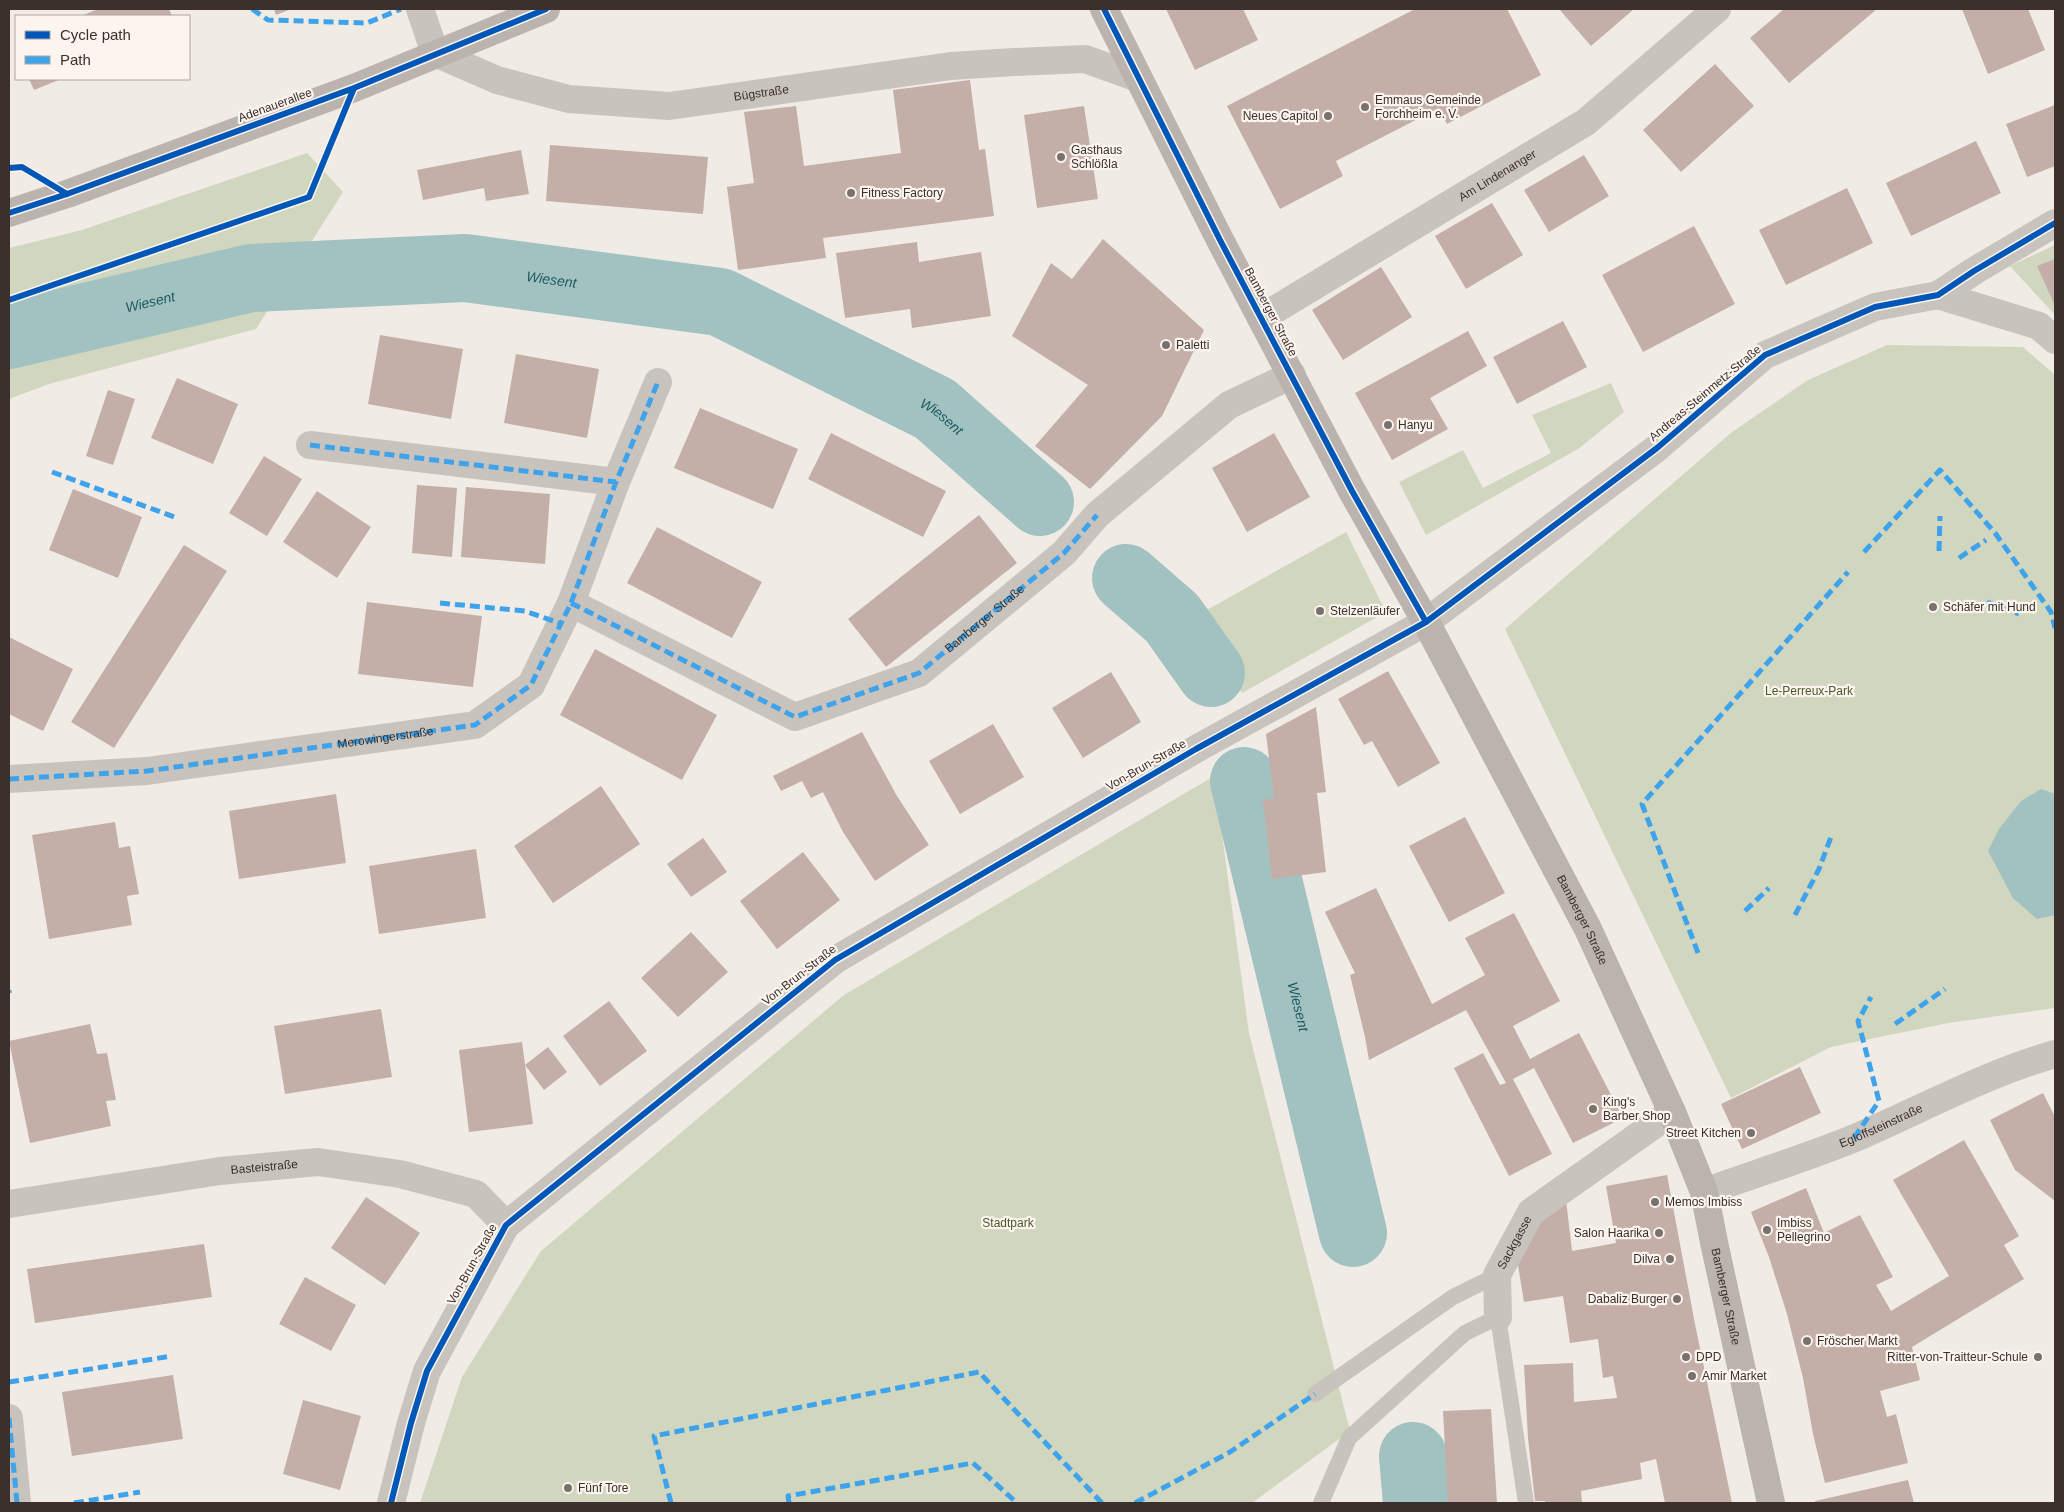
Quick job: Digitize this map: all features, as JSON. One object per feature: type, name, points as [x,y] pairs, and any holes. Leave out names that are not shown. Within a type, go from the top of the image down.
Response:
[{"type":"street","points":[[420,9],[435,53]]},
{"type":"street","name":"Adenauerallee","points":[[9,214],[354,88],[435,53],[546,9]]},
{"type":"street","name":"Bamberger Straße","points":[[1104,9],[1220,240],[1352,491],[1426,622],[1588,929],[1672,1112],[1704,1192],[1771,1503]]},
{"type":"street","name":"Am Lindenanger","points":[[1262,318],[1586,122],[1717,9]]},
{"type":"street","name":"Bügstraße","points":[[435,53],[497,80],[569,99],[669,106],[951,66],[1085,59],[1138,78]]},
{"type":"street","name":"Andreas-Steinmetz-Straße","points":[[1426,622],[1657,448],[1765,355],[1875,307],[1938,295],[1974,271],[2055,223]]},
{"type":"street","points":[[1938,295],[2039,326],[2055,340]]},
{"type":"street","name":"Bamberger Straße","points":[[571,604],[795,717],[919,673],[1064,553],[1097,515],[1229,405],[1292,375]]},
{"type":"street","name":"Merowingerstraße","points":[[9,779],[147,771],[475,725],[531,685],[571,604],[616,482],[658,382]]},
{"type":"street","points":[[310,445],[616,482]]},
{"type":"street","name":"Von-Brun-Straße","points":[[391,1503],[411,1423],[427,1371],[506,1225],[835,960],[1196,749],[1426,622]]},
{"type":"street","name":"Egloffsteinstraße","points":[[1704,1192],[1854,1138],[1957,1090],[2029,1061],[2055,1054]]},
{"type":"street","name":"Sackgasse","points":[[1498,1317],[1497,1275],[1531,1212],[1672,1112]]},
{"type":"street","name":"Basteistraße","points":[[9,1204],[220,1171],[318,1162],[400,1174],[476,1194],[506,1225]]},
{"type":"street","points":[[9,1418],[17,1503]]},
{"type":"lane","points":[[1316,1394],[1454,1297],[1497,1275]]},
{"type":"lane","points":[[1321,1503],[1349,1438],[1464,1332],[1498,1317]]},
{"type":"lane","name":"Sackgasse","points":[[1498,1317],[1526,1503]]},
{"type":"green space","points":[[307,153],[343,192],[256,329],[49,384],[9,399],[9,248],[82,230]]},
{"type":"green space","points":[[2055,245],[2055,315],[2010,266]]},
{"type":"green space","name":"Le-Perreux-Park","points":[[1887,345],[2023,347],[2055,375],[2055,1008],[1948,1023],[1831,1047],[1731,1098],[1505,629],[1732,432],[1808,380]]},
{"type":"green space","points":[[1611,383],[1624,412],[1578,449],[1426,535],[1399,482],[1463,450],[1483,488],[1551,453],[1532,415]]},
{"type":"green space","points":[[1346,532],[1386,612],[1242,693],[1196,616]]},
{"type":"green space","name":"Stadtpark","points":[[1214,776],[1249,1033],[1350,1431],[1252,1503],[420,1503],[462,1377],[541,1251],[844,995]]},
{"type":"water","points":[[2041,789],[2055,794],[2055,915],[2037,919],[2013,898],[1988,851],[1999,829],[2021,801]]},
{"type":"building","points":[[98,9],[169,9],[172,15],[83,15]]},
{"type":"building","points":[[274,9],[291,9],[276,15]]},
{"type":"building","points":[[1166,9],[1243,9],[1258,40],[1195,70]]},
{"type":"building","name":"Neues Capitol","points":[[1415,9],[1507,9],[1541,75],[1447,124],[1439,108],[1336,161],[1343,176],[1280,209],[1227,106]]},
{"type":"building","points":[[1559,9],[1634,9],[1591,46]]},
{"type":"building","points":[[1784,9],[1877,9],[1789,83],[1750,38]]},
{"type":"building","points":[[1962,9],[2028,9],[2045,50],[1988,74]]},
{"type":"building","points":[[1715,64],[1754,106],[1681,172],[1643,130]]},
{"type":"building","points":[[29,80],[59,80],[34,90]]},
{"type":"building","points":[[970,80],[979,150],[985,149],[994,216],[823,238],[826,258],[738,270],[727,187],[754,183],[744,112],[796,106],[804,166],[901,153],[893,90]]},
{"type":"building","points":[[2055,105],[2055,166],[2027,177],[2006,124]]},
{"type":"building","name":"Gasthaus Schlößla","points":[[1084,106],[1098,199],[1037,208],[1024,115]]},
{"type":"building","points":[[1976,141],[2001,193],[1911,236],[1886,183]]},
{"type":"building","points":[[550,145],[708,157],[703,214],[546,201]]},
{"type":"building","points":[[521,150],[529,194],[486,201],[484,188],[423,200],[417,170]]},
{"type":"building","points":[[1584,155],[1609,196],[1549,232],[1524,190]]},
{"type":"building","points":[[1847,188],[1873,243],[1786,285],[1759,230]]},
{"type":"building","points":[[1492,203],[1523,255],[1466,289],[1435,236]]},
{"type":"building","points":[[1694,226],[1735,304],[1643,352],[1602,275]]},
{"type":"building","points":[[1103,239],[1204,330],[1162,416],[1090,489],[1035,446],[1088,385],[1012,336],[1051,263],[1072,279]]},
{"type":"building","points":[[917,242],[919,262],[981,252],[991,316],[912,328],[910,309],[845,318],[836,253]]},
{"type":"building","points":[[2055,259],[2055,306],[2037,266]]},
{"type":"building","points":[[1381,267],[1412,317],[1343,360],[1312,310]]},
{"type":"building","points":[[1563,321],[1587,367],[1517,404],[1493,357]]},
{"type":"building","points":[[1468,331],[1487,366],[1430,398],[1448,429],[1392,460],[1355,393]]},
{"type":"building","points":[[380,335],[463,349],[451,419],[368,404]]},
{"type":"building","points":[[516,354],[599,369],[587,438],[504,423]]},
{"type":"building","points":[[177,378],[238,404],[213,464],[151,438]]},
{"type":"building","points":[[108,390],[135,399],[113,465],[86,456]]},
{"type":"building","points":[[700,408],[798,449],[773,509],[674,468]]},
{"type":"building","points":[[831,433],[946,491],[923,537],[808,479]]},
{"type":"building","points":[[1274,433],[1310,497],[1247,532],[1212,468]]},
{"type":"building","points":[[264,456],[302,479],[267,536],[229,513]]},
{"type":"building","points":[[417,485],[457,488],[452,557],[412,553]]},
{"type":"building","points":[[466,487],[550,494],[545,564],[461,557]]},
{"type":"building","points":[[73,489],[142,517],[118,578],[49,550]]},
{"type":"building","points":[[317,491],[371,527],[337,578],[283,542]]},
{"type":"building","points":[[979,515],[1017,563],[886,667],[848,619]]},
{"type":"building","points":[[657,527],[762,582],[732,638],[627,583]]},
{"type":"building","points":[[184,545],[227,571],[114,748],[71,722]]},
{"type":"building","points":[[367,602],[482,616],[473,687],[358,674]]},
{"type":"building","points":[[9,637],[73,669],[43,731],[9,714]]},
{"type":"building","points":[[595,649],[717,715],[682,780],[560,715]]},
{"type":"building","points":[[1388,671],[1440,763],[1398,787],[1372,741],[1364,745],[1338,699]]},
{"type":"building","points":[[1111,672],[1141,722],[1083,758],[1052,708]]},
{"type":"building","points":[[1316,707],[1326,792],[1317,793],[1326,872],[1272,879],[1263,800],[1274,798],[1266,734]]},
{"type":"building","points":[[993,724],[1024,777],[960,814],[929,761]]},
{"type":"building","points":[[862,732],[897,796],[929,845],[875,881],[843,832],[823,792],[811,798],[802,781],[781,791],[773,776]]},
{"type":"building","points":[[601,786],[640,844],[553,903],[514,846]]},
{"type":"building","points":[[336,794],[346,863],[239,879],[229,811]]},
{"type":"building","points":[[1465,817],[1505,893],[1449,922],[1409,846]]},
{"type":"building","points":[[115,822],[119,848],[130,846],[139,894],[127,896],[132,925],[49,939],[32,835]]},
{"type":"building","points":[[703,838],[727,872],[691,897],[667,864]]},
{"type":"building","points":[[476,849],[486,918],[379,934],[369,866]]},
{"type":"building","points":[[803,852],[840,900],[777,949],[740,901]]},
{"type":"building","points":[[1376,888],[1432,1004],[1485,975],[1465,938],[1514,913],[1560,1001],[1513,1026],[1530,1059],[1579,1033],[1623,1118],[1573,1143],[1534,1068],[1513,1079],[1552,1154],[1509,1176],[1454,1068],[1483,1053],[1500,1085],[1506,1083],[1466,1010],[1369,1060],[1350,975],[1355,973],[1325,912]]},
{"type":"building","points":[[691,932],[728,972],[678,1017],[641,978]]},
{"type":"building","points":[[609,1001],[647,1051],[600,1086],[563,1036]]},
{"type":"building","points":[[381,1009],[392,1077],[285,1094],[274,1026]]},
{"type":"building","points":[[90,1024],[97,1054],[107,1053],[116,1100],[106,1101],[111,1126],[30,1143],[9,1041]]},
{"type":"building","points":[[522,1042],[533,1124],[469,1132],[459,1050]]},
{"type":"building","points":[[548,1047],[567,1072],[544,1090],[525,1065]]},
{"type":"building","points":[[1800,1067],[1821,1113],[1742,1149],[1721,1104]]},
{"type":"building","points":[[2043,1093],[2055,1117],[2055,1201],[2015,1170],[1990,1120]]},
{"type":"building","points":[[1964,1140],[2019,1236],[2004,1245],[2024,1279],[1912,1347],[1920,1380],[1880,1391],[1887,1417],[1896,1414],[1908,1463],[1825,1483],[1813,1434],[1803,1378],[1787,1314],[1769,1257],[1751,1212],[1806,1188],[1824,1233],[1860,1215],[1893,1277],[1876,1285],[1891,1311],[1949,1276],[1893,1180]]},
{"type":"building","points":[[1667,1175],[1732,1503],[1665,1503],[1656,1459],[1640,1463],[1642,1479],[1581,1491],[1582,1503],[1545,1503],[1545,1501],[1535,1501],[1528,1438],[1524,1365],[1573,1363],[1574,1402],[1617,1398],[1613,1376],[1603,1378],[1598,1339],[1570,1343],[1563,1296],[1524,1302],[1517,1259],[1531,1220],[1566,1200],[1572,1251],[1616,1243],[1606,1186]]},
{"type":"building","points":[[366,1197],[420,1233],[385,1285],[331,1248]]},
{"type":"building","points":[[204,1244],[212,1297],[35,1323],[27,1269]]},
{"type":"building","points":[[305,1277],[356,1305],[331,1351],[279,1324]]},
{"type":"building","points":[[173,1375],[183,1439],[72,1456],[62,1392]]},
{"type":"building","points":[[303,1400],[361,1416],[340,1490],[283,1474]]},
{"type":"building","points":[[1491,1409],[1497,1503],[1448,1503],[1443,1411]]},
{"type":"building","points":[[1908,1480],[1914,1503],[1815,1503],[1815,1501]]},
{"type":"waterway","name":"Wiesent","points":[[9,335],[251,278],[465,268],[720,302],[935,409],[1040,502]]},
{"type":"waterway","name":"Wiesent","points":[[1126,578],[1172,618],[1211,673]]},
{"type":"waterway","name":"Wiesent","points":[[1244,781],[1353,1233]]},
{"type":"waterway","name":"Wiesent","points":[[1413,1456],[1417,1503]]},
{"type":"marked path","points":[[252,9],[268,20],[367,23],[401,9]]},
{"type":"marked path","points":[[9,779],[147,771],[475,725],[531,685],[571,603],[616,482],[658,382]]},
{"type":"marked path","points":[[310,445],[616,482]]},
{"type":"marked path","points":[[1864,552],[1940,470],[1995,533],[2051,612],[2055,628]]},
{"type":"marked path","points":[[52,472],[177,518]]},
{"type":"marked path","points":[[571,603],[795,717],[919,673],[1064,553],[1097,515]]},
{"type":"marked path","points":[[1939,551],[1940,516]]},
{"type":"marked path","points":[[1959,558],[1986,540]]},
{"type":"marked path","points":[[1698,953],[1642,804],[1848,572]]},
{"type":"marked path","points":[[1987,602],[2019,614]]},
{"type":"marked path","points":[[440,603],[525,611],[562,624]]},
{"type":"marked path","points":[[1795,915],[1819,869],[1831,837]]},
{"type":"marked path","points":[[1745,911],[1769,888]]},
{"type":"marked path","points":[[1895,1024],[1945,989]]},
{"type":"marked path","points":[[1854,1138],[1879,1101],[1858,1021],[1871,997]]},
{"type":"marked path","points":[[9,1382],[172,1356]]},
{"type":"marked path","points":[[671,1503],[654,1436],[979,1372],[1102,1503]]},
{"type":"marked path","points":[[1135,1503],[1230,1452],[1315,1394]]},
{"type":"marked path","points":[[9,1418],[17,1503]]},
{"type":"marked path","points":[[789,1503],[788,1496],[973,1463],[1017,1503]]},
{"type":"marked path","points":[[74,1503],[140,1492]]},
{"type":"cycle path","points":[[9,213],[67,194],[354,88],[546,9]]},
{"type":"cycle path","points":[[1104,9],[1220,240],[1352,491],[1426,622]]},
{"type":"cycle path","points":[[9,300],[309,197],[354,88]]},
{"type":"cycle path","points":[[9,168],[22,167],[67,194]]},
{"type":"cycle path","points":[[391,1503],[411,1423],[427,1371],[506,1225],[835,960],[1196,749],[1426,622],[1657,448],[1765,355],[1875,307],[1938,295],[1974,271],[2055,223]]},
{"type":"place","name":"Emmaus Gemeinde Forchheim e. V.","points":[[1365,107]]},
{"type":"place","name":"Neues Capitol","points":[[1328,116]]},
{"type":"place","name":"Gasthaus Schlößla","points":[[1061,157]]},
{"type":"place","name":"Fitness Factory","points":[[851,193]]},
{"type":"place","name":"Paletti","points":[[1166,345]]},
{"type":"place","name":"Hanyu","points":[[1388,425]]},
{"type":"place","name":"Schäfer mit Hund","points":[[1933,607]]},
{"type":"place","name":"Stelzenläufer","points":[[1320,611]]},
{"type":"place","name":"King's Barber Shop","points":[[1593,1109]]},
{"type":"place","name":"Street Kitchen","points":[[1751,1133]]},
{"type":"place","name":"Memos Imbiss","points":[[1655,1202]]},
{"type":"place","name":"Imbiss Pellegrino","points":[[1767,1230]]},
{"type":"place","name":"Salon Haarika","points":[[1659,1233]]},
{"type":"place","name":"Dilva","points":[[1670,1259]]},
{"type":"place","name":"Dabaliz Burger","points":[[1677,1299]]},
{"type":"place","name":"Fröscher Markt","points":[[1807,1341]]},
{"type":"place","name":"DPD","points":[[1686,1357]]},
{"type":"place","name":"Ritter-von-Traitteur-Schule","points":[[2038,1357]]},
{"type":"place","name":"Amir Market","points":[[1692,1376]]},
{"type":"place","name":"Fünf Tore","points":[[568,1488]]}]
